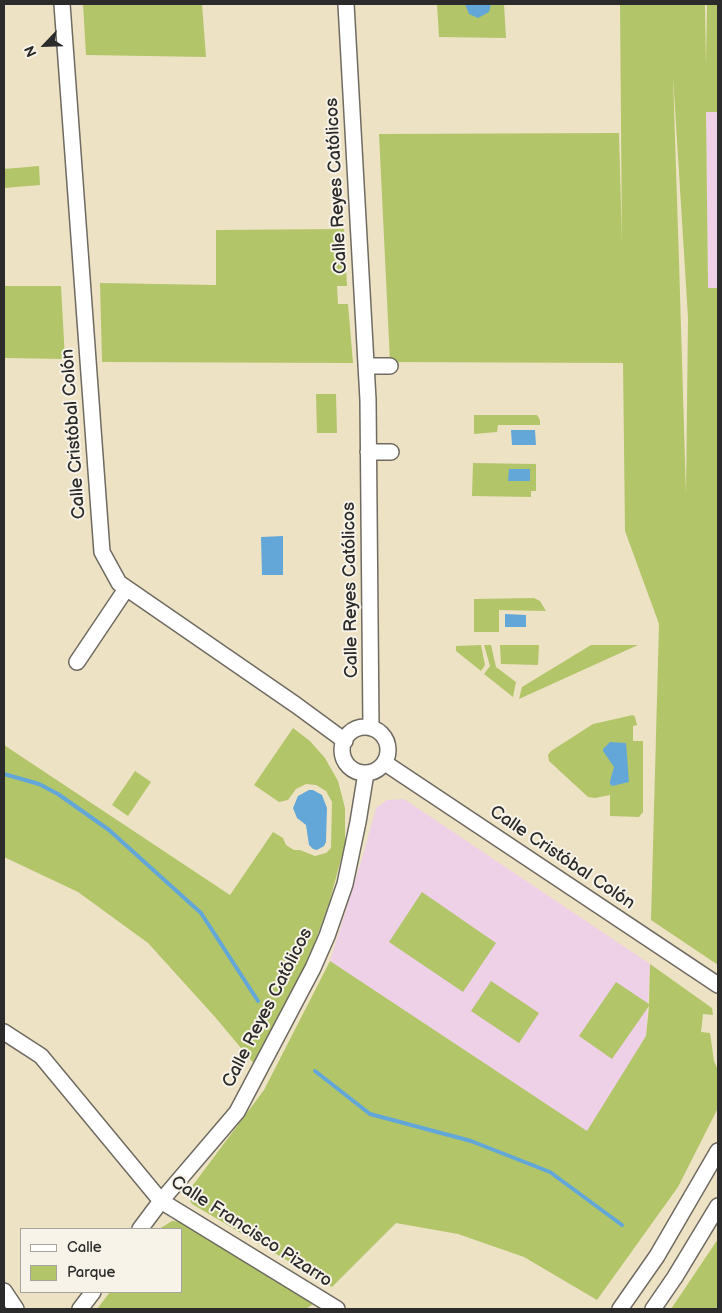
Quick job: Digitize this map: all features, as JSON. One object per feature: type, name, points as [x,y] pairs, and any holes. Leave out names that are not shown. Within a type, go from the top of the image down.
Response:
[{"type":"street","name":"Calle Cristóbal Colón","points":[[62,4],[102,552],[119,584],[345,740]]},
{"type":"street","name":"Calle Reyes Católicos","points":[[346,4],[366,366],[370,728]]},
{"type":"street","points":[[366,366],[390,366]]},
{"type":"street","points":[[368,452],[390,452]]},
{"type":"street","points":[[77,662],[126,589]]},
{"type":"street","points":[[363,728],[370,728],[377,731],[387,742],[388,756],[380,768],[366,773],[352,768],[346,763],[343,748],[349,734],[363,728]]},
{"type":"street","name":"Calle Cristóbal Colón","points":[[384,763],[718,985]]},
{"type":"street","name":"Calle Reyes Católicos","points":[[141,1228],[161,1201],[237,1112],[313,968],[327,936],[345,884],[366,773]]},
{"type":"street","name":"Calle Francisco Pizarro","points":[[4,1032],[41,1056],[161,1201],[337,1309]]},
{"type":"street","points":[[620,1309],[657,1256],[718,1151]]},
{"type":"street","points":[[653,1309],[675,1277],[718,1206]]},
{"type":"street","points":[[4,1291],[16,1309]]},
{"type":"street","points":[[80,1309],[93,1293]]},
{"type":"shaded area","points":[[706,112],[718,112],[718,288],[708,288]]},
{"type":"shaded area","points":[[404,799],[650,964],[646,1036],[588,1132],[330,961],[376,808],[387,800]]},
{"type":"green space","points":[[83,4],[202,4],[206,57],[86,55]]},
{"type":"green space","points":[[437,4],[504,4],[506,38],[439,37]]},
{"type":"green space","points":[[620,4],[705,4],[706,65],[707,4],[718,4],[718,112],[706,112],[708,288],[718,288],[718,965],[651,920],[659,624],[625,531],[623,363],[390,362],[379,134],[619,133],[622,243]],"holes":[[[673,76],[688,318],[686,494]]]},
{"type":"green space","points":[[39,166],[40,185],[4,188],[4,169]]},
{"type":"green space","points":[[344,229],[347,286],[337,286],[338,304],[348,304],[353,363],[102,362],[100,283],[216,285],[216,230]]},
{"type":"green space","points":[[4,286],[61,286],[65,359],[4,358]]},
{"type":"green space","points":[[316,394],[336,394],[337,433],[317,433]]},
{"type":"green space","points":[[474,415],[537,415],[540,425],[498,425],[497,432],[474,434]]},
{"type":"green space","points":[[473,463],[536,464],[536,491],[531,491],[531,497],[472,496]]},
{"type":"green space","points":[[534,598],[540,601],[546,611],[499,610],[499,632],[474,632],[474,599]]},
{"type":"green space","points":[[481,645],[485,665],[481,671],[456,651],[456,646]]},
{"type":"green space","points":[[484,645],[491,645],[496,667],[516,682],[513,697],[484,674],[490,666]]},
{"type":"green space","points":[[500,645],[539,645],[538,665],[501,664]]},
{"type":"green space","points":[[591,645],[638,645],[519,699],[522,687]]},
{"type":"green space","points":[[633,715],[637,725],[633,726],[633,741],[643,741],[643,812],[639,817],[610,816],[610,795],[595,798],[588,797],[549,761],[548,755],[551,751],[593,724]]},
{"type":"green space","points":[[293,728],[310,741],[325,758],[338,781],[345,808],[345,844],[330,900],[313,948],[285,1012],[256,1066],[215,1017],[148,943],[78,892],[4,857],[4,745],[230,895],[273,832],[283,838],[286,845],[294,850],[300,850],[315,856],[326,853],[331,848],[332,802],[326,791],[316,785],[306,784],[296,789],[288,800],[279,802],[254,785]]},
{"type":"green space","points":[[135,771],[151,782],[128,816],[112,805]]},
{"type":"green space","points":[[422,892],[496,943],[463,992],[389,942]]},
{"type":"green space","points":[[330,961],[587,1131],[646,1036],[649,1006],[612,1059],[579,1036],[616,982],[649,1004],[650,964],[712,1008],[713,1015],[703,1014],[701,1032],[710,1033],[714,1061],[718,1070],[718,1108],[678,1187],[597,1300],[524,1257],[458,1234],[396,1223],[332,1287],[192,1204],[188,1197],[193,1185],[264,1090]]},
{"type":"green space","points":[[491,981],[539,1013],[519,1043],[471,1011]]},
{"type":"green space","points":[[172,1221],[183,1222],[316,1302],[306,1309],[97,1309],[109,1293],[182,1293],[182,1228],[161,1228]]},
{"type":"green space","points":[[718,1239],[718,1309],[671,1309]]},
{"type":"water","points":[[465,4],[491,4],[489,12],[478,18],[469,14]]},
{"type":"water","points":[[511,430],[535,430],[536,445],[512,445]]},
{"type":"water","points":[[509,469],[530,469],[530,481],[508,481]]},
{"type":"water","points":[[283,536],[283,575],[262,575],[261,537]]},
{"type":"water","points":[[505,614],[526,615],[526,627],[505,627]]},
{"type":"water","points":[[610,742],[626,743],[629,782],[612,786],[610,784],[614,767],[603,749]]},
{"type":"water","points":[[309,790],[322,795],[327,808],[326,842],[324,846],[317,850],[309,845],[306,825],[297,818],[293,808],[298,796]]},
{"type":"waterway","points":[[4,774],[39,784],[58,794],[109,830],[201,913],[258,1001]]},
{"type":"waterway","points":[[315,1071],[370,1114],[471,1141],[550,1172],[622,1225]]}]
